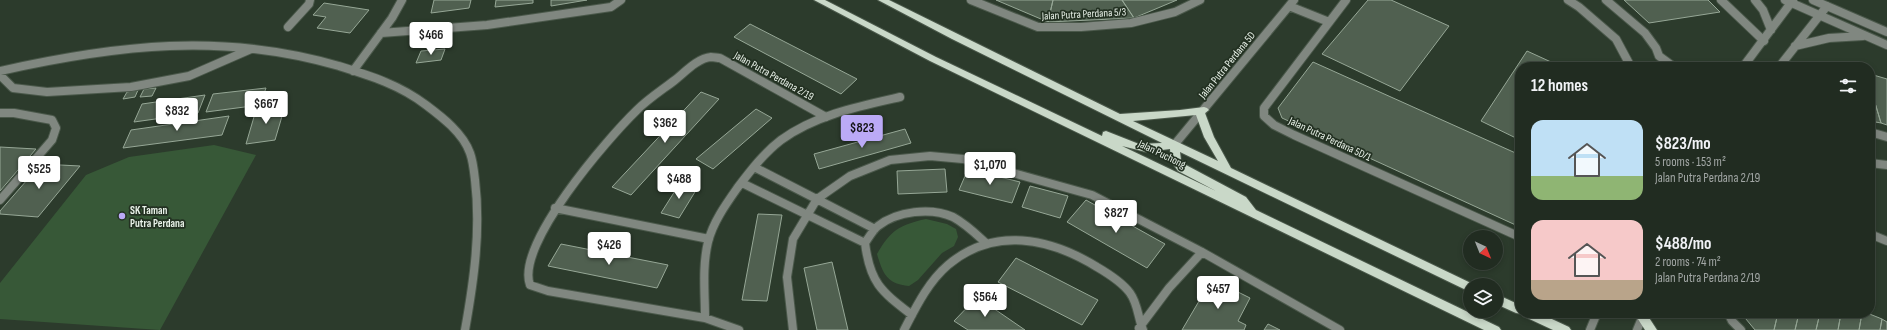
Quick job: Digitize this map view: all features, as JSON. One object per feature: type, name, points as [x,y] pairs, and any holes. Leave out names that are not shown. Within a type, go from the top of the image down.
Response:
[{"type":"main road","name":"Jalan Puchong","points":[[818,0],[933,59],[1495,330]]},
{"type":"main road","name":"Jalan Puchong","points":[[882,0],[1117,118],[1175,144],[1463,284]]},
{"type":"main road","points":[[1117,118],[1203,112],[1209,137],[1227,169]]},
{"type":"main road","points":[[1070,124],[1087,127],[1138,149],[1154,150],[1175,144],[1176,161],[1182,168],[1242,200],[1255,214]]},
{"type":"main road","points":[[1503,300],[1515,302]]},
{"type":"main road","points":[[1503,302],[1515,308]]},
{"type":"main road","points":[[1537,318],[1565,330]]},
{"type":"main road","points":[[1645,318],[1651,330]]},
{"type":"street","points":[[288,27],[310,4],[310,0]]},
{"type":"street","points":[[353,71],[382,33],[402,0]]},
{"type":"street","points":[[382,33],[487,25],[611,7],[621,0]]},
{"type":"street","name":"Jalan Putra Perdana 5/3","points":[[971,0],[1038,27],[1081,27],[1132,23],[1175,12],[1200,0]]},
{"type":"street","name":"Jalan Putra Perdana 5D/1","points":[[1346,0],[1264,108],[1264,116],[1274,125],[1294,135],[1515,235]]},
{"type":"street","points":[[1568,0],[1579,7],[1616,39],[1628,62]]},
{"type":"street","points":[[1606,0],[1645,34],[1658,51],[1659,56],[1667,62]]},
{"type":"street","points":[[1721,0],[1764,40]]},
{"type":"street","points":[[1755,0],[1764,10],[1771,30]]},
{"type":"street","points":[[1813,0],[1887,32]]},
{"type":"street","points":[[1747,62],[1771,30],[1789,1],[1887,45]]},
{"type":"street","points":[[1292,3],[1329,22]]},
{"type":"street","name":"Jalan Putra Perdana 5D","points":[[1175,144],[1292,3]]},
{"type":"street","points":[[1783,62],[1827,6]]},
{"type":"street","points":[[1795,46],[1818,39],[1840,36],[1866,36]]},
{"type":"street","points":[[0,72],[50,59],[104,51],[152,46],[221,45],[296,54],[388,82],[418,100],[448,123],[469,151],[477,190],[478,230],[477,260],[465,330]]},
{"type":"street","points":[[0,75],[13,88],[47,92],[131,87],[189,76],[252,49]]},
{"type":"street","name":"Jalan Putra Perdana 2/19","points":[[555,208],[606,142],[638,109],[695,64],[710,57],[720,58],[826,117]]},
{"type":"street","points":[[705,318],[709,239],[714,225],[729,199],[754,167],[788,135],[826,117],[860,106],[900,97]]},
{"type":"street","points":[[0,113],[14,113],[52,120],[56,128],[52,140],[0,200]]},
{"type":"street","points":[[1875,133],[1887,137]]},
{"type":"street","points":[[793,330],[787,277],[793,239],[816,199],[850,176],[890,160],[930,156],[963,159],[1092,195],[1202,252],[1340,330]]},
{"type":"street","points":[[1875,164],[1887,165]]},
{"type":"street","points":[[754,167],[875,229]]},
{"type":"street","points":[[742,183],[865,243]]},
{"type":"street","points":[[709,239],[555,208],[535,249],[527,277],[530,285],[548,291],[705,318],[739,330]]},
{"type":"street","points":[[912,315],[875,283],[867,260],[865,243],[881,223],[901,215],[924,212],[946,214],[967,225],[987,244]]},
{"type":"street","points":[[1875,236],[1887,241]]},
{"type":"street","points":[[904,330],[924,294],[948,266],[978,246],[1012,239],[1046,242],[1077,254],[1113,278],[1132,295],[1140,328]]},
{"type":"street","points":[[1140,328],[1170,288],[1202,252]]},
{"type":"street","points":[[1590,330],[1595,318]]},
{"type":"street","points":[[1637,330],[1642,318]]},
{"type":"street","points":[[1730,318],[1742,330]]},
{"type":"green space","points":[[214,145],[256,155],[160,330],[0,319],[0,283],[86,175],[129,157]]},
{"type":"green space","points":[[926,219],[947,224],[956,229],[958,237],[954,246],[942,253],[918,280],[909,286],[896,283],[887,277],[881,267],[877,254],[887,239],[902,226]]},
{"type":"building","points":[[434,0],[471,0],[469,8],[431,13]]},
{"type":"building","points":[[496,0],[533,0],[533,3],[495,7]]},
{"type":"building","points":[[551,0],[587,0],[551,6]]},
{"type":"building","points":[[996,0],[1053,0],[1048,22]]},
{"type":"building","points":[[1053,0],[1122,0],[1134,18],[1048,22]]},
{"type":"building","points":[[1122,0],[1177,0],[1134,18]]},
{"type":"building","points":[[1368,0],[1391,0],[1449,26],[1400,91],[1322,54]]},
{"type":"building","points":[[1624,0],[1708,0],[1720,12],[1649,23]]},
{"type":"building","points":[[324,3],[369,10],[350,33],[317,28],[326,17],[313,15]]},
{"type":"building","points":[[750,24],[857,79],[841,94],[734,37]]},
{"type":"building","points":[[445,49],[441,60],[416,63],[421,51]]},
{"type":"building","points":[[1527,51],[1551,62],[1520,62]]},
{"type":"building","points":[[1313,62],[1515,153],[1515,225],[1282,118],[1278,108]]},
{"type":"building","points":[[1515,69],[1515,138],[1481,121]]},
{"type":"building","points":[[1875,75],[1887,79],[1887,125],[1881,123],[1875,103]]},
{"type":"building","points":[[156,88],[152,96],[140,97],[144,89]]},
{"type":"building","points":[[266,88],[260,105],[206,112],[213,94]]},
{"type":"building","points":[[138,90],[135,97],[123,99],[127,92]]},
{"type":"building","points":[[701,92],[719,99],[631,195],[612,187]]},
{"type":"building","points":[[205,95],[198,113],[134,122],[142,104]]},
{"type":"building","points":[[1875,103],[1881,123],[1875,122]]},
{"type":"building","points":[[285,106],[275,140],[246,144],[256,110]]},
{"type":"building","points":[[756,109],[772,118],[713,169],[696,159]]},
{"type":"building","points":[[229,116],[222,135],[123,148],[131,130]]},
{"type":"building","points":[[905,129],[911,143],[819,169],[814,154]]},
{"type":"building","points":[[0,147],[36,149],[0,191]]},
{"type":"building","points":[[41,164],[80,166],[38,217],[0,214],[0,211]]},
{"type":"building","points":[[945,169],[947,192],[898,194],[897,171]]},
{"type":"building","points":[[968,169],[1020,182],[1012,203],[959,190]]},
{"type":"building","points":[[680,183],[698,187],[679,218],[661,213]]},
{"type":"building","points":[[1030,186],[1068,196],[1060,218],[1022,207]]},
{"type":"building","points":[[1086,200],[1165,244],[1147,268],[1067,222]]},
{"type":"building","points":[[758,214],[782,215],[767,301],[742,300]]},
{"type":"building","points":[[561,244],[668,265],[657,288],[548,266]]},
{"type":"building","points":[[1016,258],[1098,300],[1082,325],[998,282]]},
{"type":"building","points":[[832,262],[848,330],[817,330],[804,268]]},
{"type":"building","points":[[1212,279],[1250,298],[1238,321],[1246,325],[1244,330],[1182,330]]},
{"type":"building","points":[[977,297],[1025,330],[968,330],[954,321]]},
{"type":"building","points":[[1875,316],[1882,319],[1880,330],[1859,330],[1861,318],[1875,318]]},
{"type":"building","points":[[1745,318],[1777,318],[1774,330],[1755,330]]},
{"type":"building","points":[[1777,318],[1798,318],[1795,330],[1774,330]]},
{"type":"building","points":[[1798,318],[1819,318],[1816,330],[1795,330]]},
{"type":"building","points":[[1819,318],[1840,318],[1838,330],[1816,330]]},
{"type":"building","points":[[1840,318],[1861,318],[1859,330],[1838,330]]},
{"type":"building","points":[[1882,319],[1887,322],[1887,330],[1880,330]]},
{"type":"building","points":[[1268,324],[1280,330],[1264,330]]},
{"type":"place","name":"SK Taman Putra Perdana","points":[[122,216]]}]
